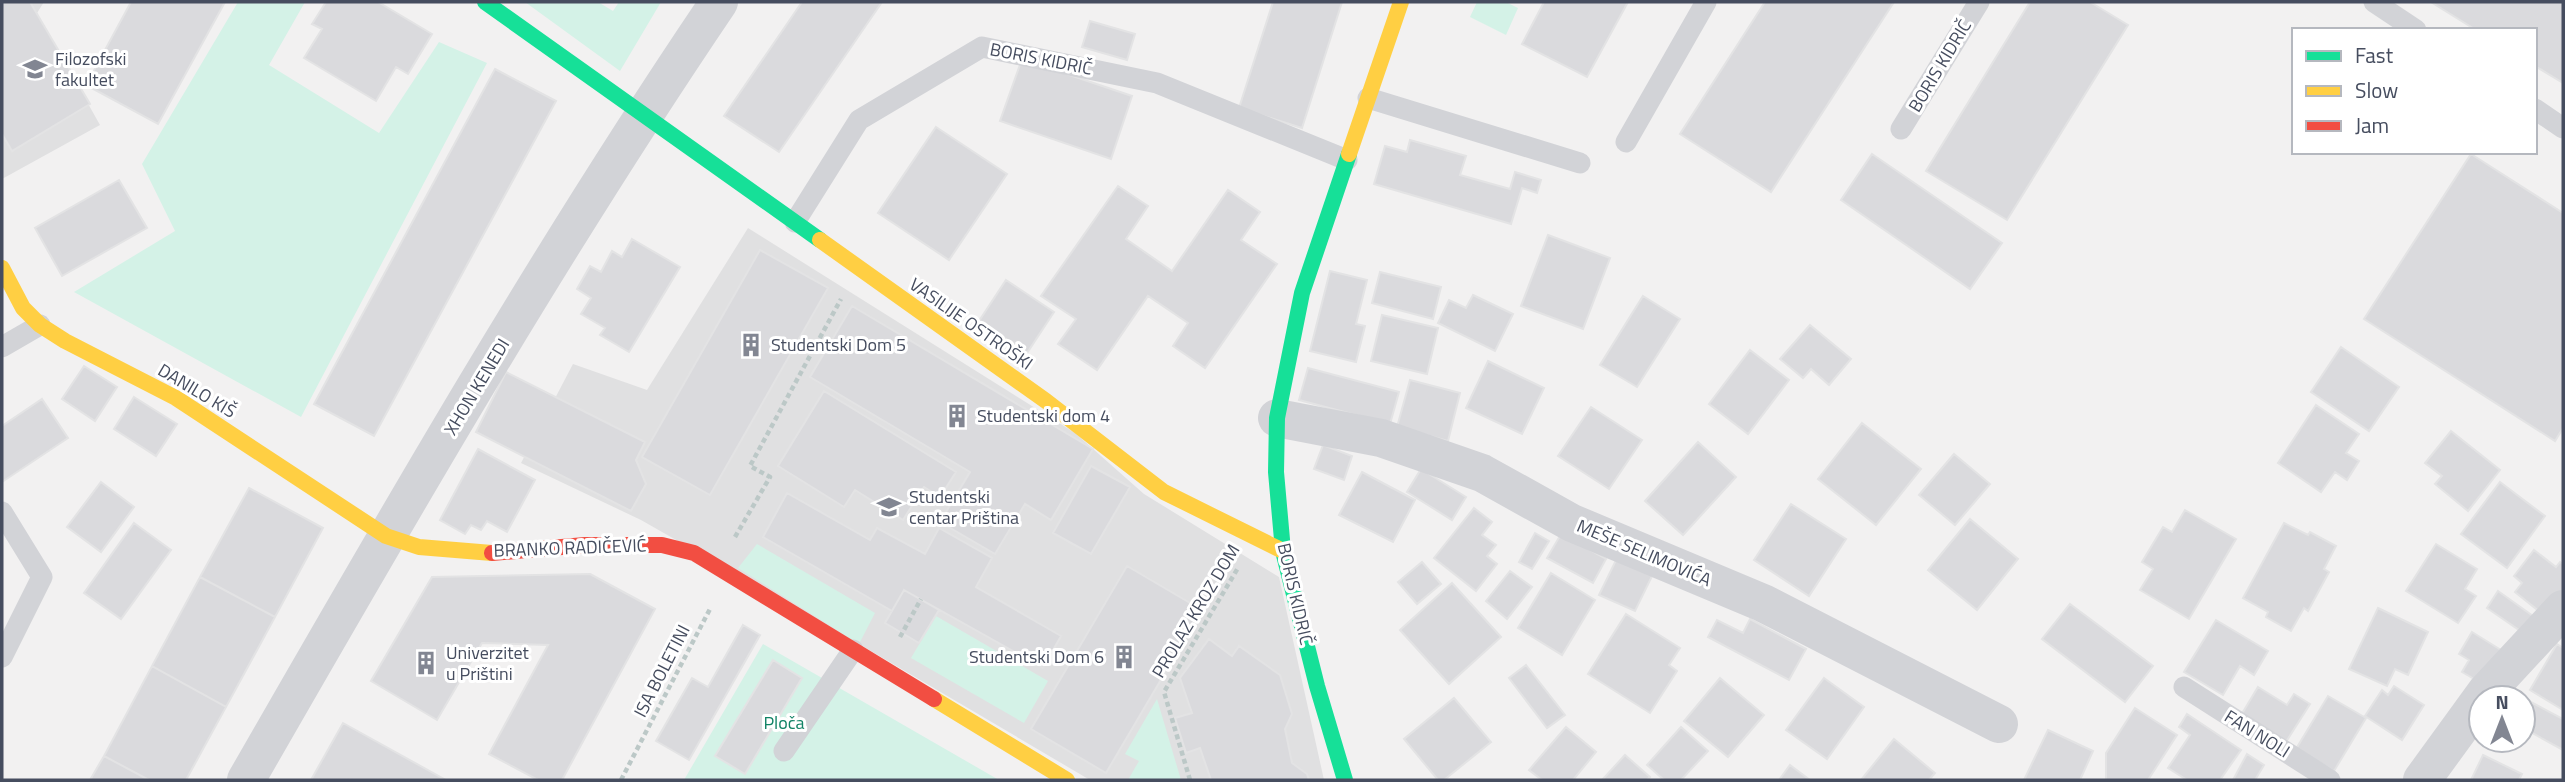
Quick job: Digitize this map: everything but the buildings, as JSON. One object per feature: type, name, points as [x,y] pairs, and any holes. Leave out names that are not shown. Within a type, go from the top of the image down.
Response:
[{"type":"street","name":"VASILIJE OSTROŠKI","points":[[485,2],[1046,401],[1164,492],[1283,551]]},
{"type":"street","name":"XHON KENEDI","points":[[246,780],[386,536],[643,114],[719,2]]},
{"type":"street","name":"BORIS KIDRIČ","points":[[1345,780],[1317,686],[1283,551],[1276,472],[1277,418],[1302,293],[1401,2]]},
{"type":"street","name":"DANILO KIŠ","points":[[2,268],[23,308],[40,325],[65,341],[176,398],[386,536]]},
{"type":"street","name":"MEŠE SELIMOVIĆA","points":[[1277,418],[1381,438],[1482,473],[1572,523],[1763,603],[1999,724]]},
{"type":"street","name":"BRANKO RADIČEVIĆ","points":[[386,536],[419,547],[496,553],[585,545],[662,545],[694,553],[1067,780]]},
{"type":"street","points":[[2422,780],[2486,692],[2563,609]]},
{"type":"lane","points":[[1626,142],[1706,2]]},
{"type":"lane","name":"BORIS KIDRIČ","points":[[1901,129],[1979,2]]},
{"type":"lane","points":[[2374,2],[2413,28]]},
{"type":"lane","name":"BORIS KIDRIČ","points":[[795,222],[859,120],[982,47],[1157,83],[1347,160]]},
{"type":"lane","points":[[1368,98],[1580,163]]},
{"type":"lane","points":[[2537,110],[2563,128]]},
{"type":"lane","points":[[2,347],[40,325]]},
{"type":"lane","points":[[2,512],[43,577],[2,657]]},
{"type":"lane","points":[[784,751],[853,650]]},
{"type":"lane","name":"FAN NOLI","points":[[2184,687],[2330,780]]},
{"type":"path","name":"ISA BOLETINI","points":[[621,780],[770,477],[750,466],[859,268]]},
{"type":"path","name":"PROLAZ KROZ DOM","points":[[1190,780],[1164,692],[1257,538]]},
{"type":"path","points":[[902,634],[921,599]]},
{"type":"shaded area","name":"Filozofski fakultet","points":[[2,2],[44,2],[37,13],[100,125],[2,179]]},
{"type":"shaded area","name":"Studentski centar Priština","points":[[748,228],[1075,433],[1144,494],[1279,577],[1324,780],[1090,780],[641,520],[521,463],[573,364],[647,390]]},
{"type":"green space","points":[[238,2],[305,2],[269,65],[379,133],[439,42],[487,63],[301,417],[74,292],[175,231],[142,164]]},
{"type":"green space","points":[[525,2],[598,2],[613,11],[619,2],[661,2],[620,71]]},
{"type":"green space","points":[[1477,2],[1506,2],[1518,8],[1506,35],[1470,17]]},
{"type":"green space","points":[[757,544],[875,613],[859,644],[738,568]]},
{"type":"green space","points":[[936,616],[1048,681],[1024,723],[911,658]]},
{"type":"green space","name":"Ploča","points":[[763,644],[999,780],[684,780]]},
{"type":"green space","points":[[1157,699],[1181,780],[1128,780],[1139,761],[1125,754]]},
{"type":"traffic: fast","points":[[485,2],[820,240]]},
{"type":"traffic: fast","points":[[1345,780],[1317,686],[1283,551],[1276,472],[1277,418],[1302,293],[1349,154]]},
{"type":"traffic: slow","points":[[1349,154],[1401,2]]},
{"type":"traffic: slow","points":[[820,240],[1046,401],[1164,492],[1283,551]]},
{"type":"traffic: slow","points":[[2,268],[23,308],[40,325],[65,341],[176,398],[386,536],[419,547],[492,553]]},
{"type":"traffic: slow","points":[[934,699],[1067,780]]},
{"type":"traffic: jam","points":[[492,553],[585,545],[662,545],[694,553],[934,699]]},
{"type":"place","name":"Filozofski fakultet","points":[[35,69]]},
{"type":"place","name":"Studentski Dom 5","points":[[751,345]]},
{"type":"place","name":"Studentski dom 4","points":[[957,416]]},
{"type":"place","name":"Studentski centar Priština","points":[[889,507]]},
{"type":"place","name":"Studentski Dom 6","points":[[1124,657]]},
{"type":"place","name":"Univerzitet u Prištini","points":[[426,663]]}]
